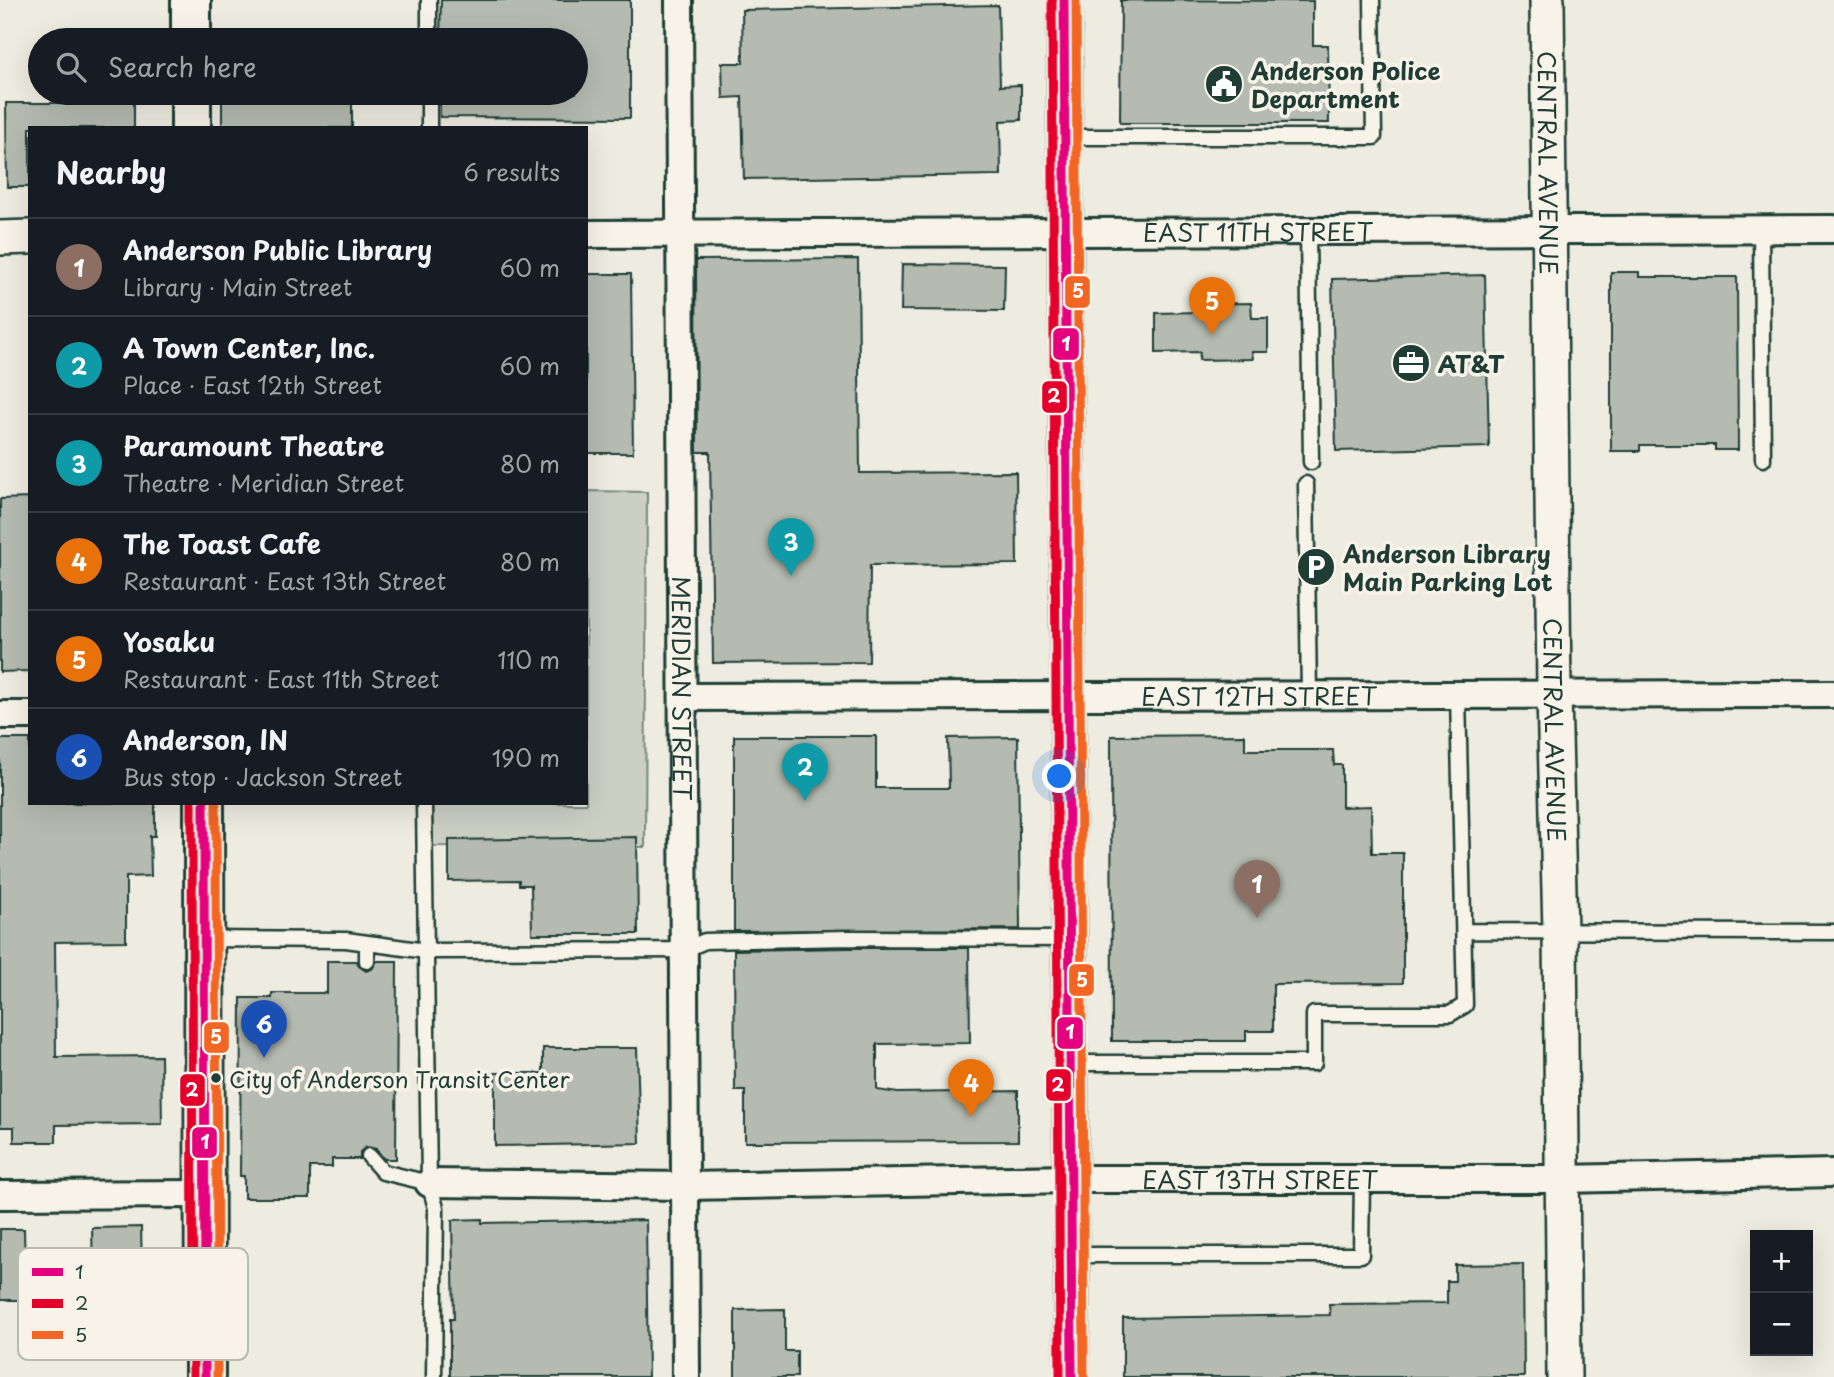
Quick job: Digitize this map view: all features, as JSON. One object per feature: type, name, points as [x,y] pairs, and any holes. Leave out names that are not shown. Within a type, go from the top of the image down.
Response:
[{"type":"main road","points":[[191,0],[191,28]]},
{"type":"main road","points":[[191,105],[191,126]]},
{"type":"main road","points":[[204,805],[204,1248]]},
{"type":"street","name":"MERIDIAN STREET","points":[[679,0],[686,1377]]},
{"type":"street","points":[[1064,0],[1072,1377]]},
{"type":"street","name":"CENTRAL AVENUE","points":[[1547,0],[1564,1377]]},
{"type":"street","name":"EAST 11TH STREET","points":[[588,234],[1834,229]]},
{"type":"street","points":[[0,238],[28,237]]},
{"type":"street","name":"EAST 12TH STREET","points":[[683,697],[1834,694]]},
{"type":"street","points":[[0,715],[28,715]]},
{"type":"street","name":"EAST 13TH STREET","points":[[429,1183],[685,1186],[1070,1179],[1563,1179],[1834,1172]]},
{"type":"street","points":[[0,1195],[204,1194]]},
{"type":"lane","points":[[429,0],[429,28]]},
{"type":"lane","points":[[1064,137],[1374,137],[1372,0]]},
{"type":"lane","points":[[429,105],[429,126]]},
{"type":"lane","points":[[1761,229],[1763,459]]},
{"type":"lane","points":[[1308,231],[1311,462]]},
{"type":"lane","points":[[1306,484],[1309,695]]},
{"type":"lane","points":[[1070,1063],[1314,1063],[1314,1014],[1450,1014],[1465,1005],[1458,695]]},
{"type":"lane","points":[[424,805],[429,1183],[436,1208],[435,1377]]},
{"type":"lane","points":[[1464,931],[1834,933]]},
{"type":"lane","points":[[204,939],[346,940],[426,951],[684,950],[705,942],[848,938],[1069,939]]},
{"type":"lane","points":[[367,943],[367,961]]},
{"type":"lane","points":[[369,1156],[383,1172],[429,1183]]},
{"type":"lane","points":[[1071,1255],[1361,1255],[1362,1178]]},
{"type":"shaded area","points":[[588,491],[647,492],[645,847],[432,846],[432,805],[588,805]]},
{"type":"building","points":[[441,0],[630,0],[630,118],[440,117],[440,105],[588,105],[588,28],[440,28]]},
{"type":"building","name":"Anderson Police Department","points":[[1121,0],[1313,1],[1313,45],[1328,45],[1329,123],[1120,123]]},
{"type":"building","points":[[998,5],[1000,86],[1021,85],[1021,120],[1000,121],[1001,175],[744,179],[742,97],[723,98],[722,63],[743,63],[742,10]]},
{"type":"building","points":[[6,103],[134,105],[134,126],[28,126],[28,187],[7,187]]},
{"type":"building","points":[[222,105],[352,105],[352,126],[222,126]]},
{"type":"building","points":[[858,259],[860,473],[1016,472],[1017,564],[870,565],[869,662],[713,663],[710,452],[697,452],[696,260]]},
{"type":"building","points":[[902,264],[1005,265],[1004,311],[901,310]]},
{"type":"building","points":[[1611,272],[1639,272],[1639,277],[1737,277],[1738,450],[1715,450],[1715,445],[1640,445],[1640,451],[1611,451]]},
{"type":"building","points":[[588,274],[631,274],[633,453],[588,453]]},
{"type":"building","name":"AT&T","points":[[1485,275],[1489,447],[1336,451],[1332,279]]},
{"type":"building","points":[[1251,303],[1252,318],[1268,318],[1268,352],[1252,352],[1253,359],[1199,360],[1200,352],[1156,353],[1156,313],[1199,312],[1199,304]]},
{"type":"building","points":[[28,498],[28,671],[0,672],[0,499]]},
{"type":"building","points":[[1245,735],[1245,750],[1333,750],[1334,765],[1342,765],[1342,807],[1371,806],[1372,853],[1403,853],[1403,983],[1273,984],[1273,1031],[1246,1031],[1246,1041],[1112,1041],[1111,736]]},
{"type":"building","points":[[734,736],[876,736],[876,788],[949,788],[948,738],[1018,737],[1020,929],[734,931]]},
{"type":"building","points":[[0,739],[28,739],[28,805],[155,805],[155,836],[150,836],[151,876],[126,877],[126,941],[55,942],[56,1057],[161,1056],[162,1124],[56,1125],[56,1142],[14,1142],[14,1127],[0,1127]]},
{"type":"building","points":[[637,837],[638,934],[532,934],[531,885],[519,885],[519,880],[449,881],[449,840]]},
{"type":"building","points":[[969,948],[970,1043],[877,1044],[877,1090],[898,1093],[1018,1091],[1018,1141],[745,1142],[745,1091],[735,1091],[734,950]]},
{"type":"building","name":"City of Anderson Transit Center","points":[[327,961],[357,961],[366,971],[372,969],[377,961],[397,961],[396,1159],[384,1159],[376,1149],[366,1147],[360,1152],[360,1159],[332,1159],[332,1167],[310,1167],[310,1198],[244,1198],[244,1176],[240,1176],[241,998],[272,998],[272,993],[327,993]]},
{"type":"building","points":[[543,1048],[637,1048],[640,1143],[495,1146],[495,1073],[543,1073]]},
{"type":"building","points":[[482,1219],[482,1223],[646,1220],[648,1377],[450,1377],[450,1319],[454,1319],[452,1220]]},
{"type":"building","points":[[141,1227],[142,1248],[92,1248],[92,1228]]},
{"type":"building","points":[[0,1229],[24,1229],[24,1248],[18,1248],[18,1300],[0,1300]]},
{"type":"building","points":[[1523,1264],[1524,1377],[1123,1377],[1123,1318],[1330,1315],[1329,1304],[1447,1303],[1447,1281],[1455,1281],[1455,1265]]},
{"type":"building","points":[[785,1309],[785,1351],[797,1351],[797,1377],[735,1377],[735,1310]]},
{"type":"transit line","name":"2","points":[[1052,0],[1060,1377]]},
{"type":"transit line","name":"1","points":[[1064,0],[1072,1377]]},
{"type":"transit line","name":"5","points":[[1076,0],[1084,1377]]},
{"type":"transit line","name":"2","points":[[192,805],[193,1248]]},
{"type":"transit line","name":"1","points":[[204,805],[205,1248]]},
{"type":"transit line","name":"5","points":[[216,805],[217,1248]]},
{"type":"transit line","name":"2","points":[[193,1360],[193,1377]]},
{"type":"transit line","name":"1","points":[[205,1360],[205,1377]]},
{"type":"transit line","name":"5","points":[[217,1360],[217,1377]]},
{"type":"place","name":"Anderson Police Department","points":[[1224,84]]},
{"type":"place","name":"Yosaku","points":[[1212,335]]},
{"type":"place","name":"AT&T","points":[[1411,363]]},
{"type":"place","name":"Anderson Library Main Parking Lot","points":[[1316,567]]},
{"type":"place","name":"Paramount Theatre","points":[[791,576]]},
{"type":"place","name":"A Town Center, Inc.","points":[[805,801]]},
{"type":"place","name":"Anderson Public Library","points":[[1257,918]]},
{"type":"place","name":"Anderson, IN","points":[[264,1058]]},
{"type":"place","name":"City of Anderson Transit Center","points":[[216,1078]]},
{"type":"place","name":"The Toast Cafe","points":[[971,1117]]}]
